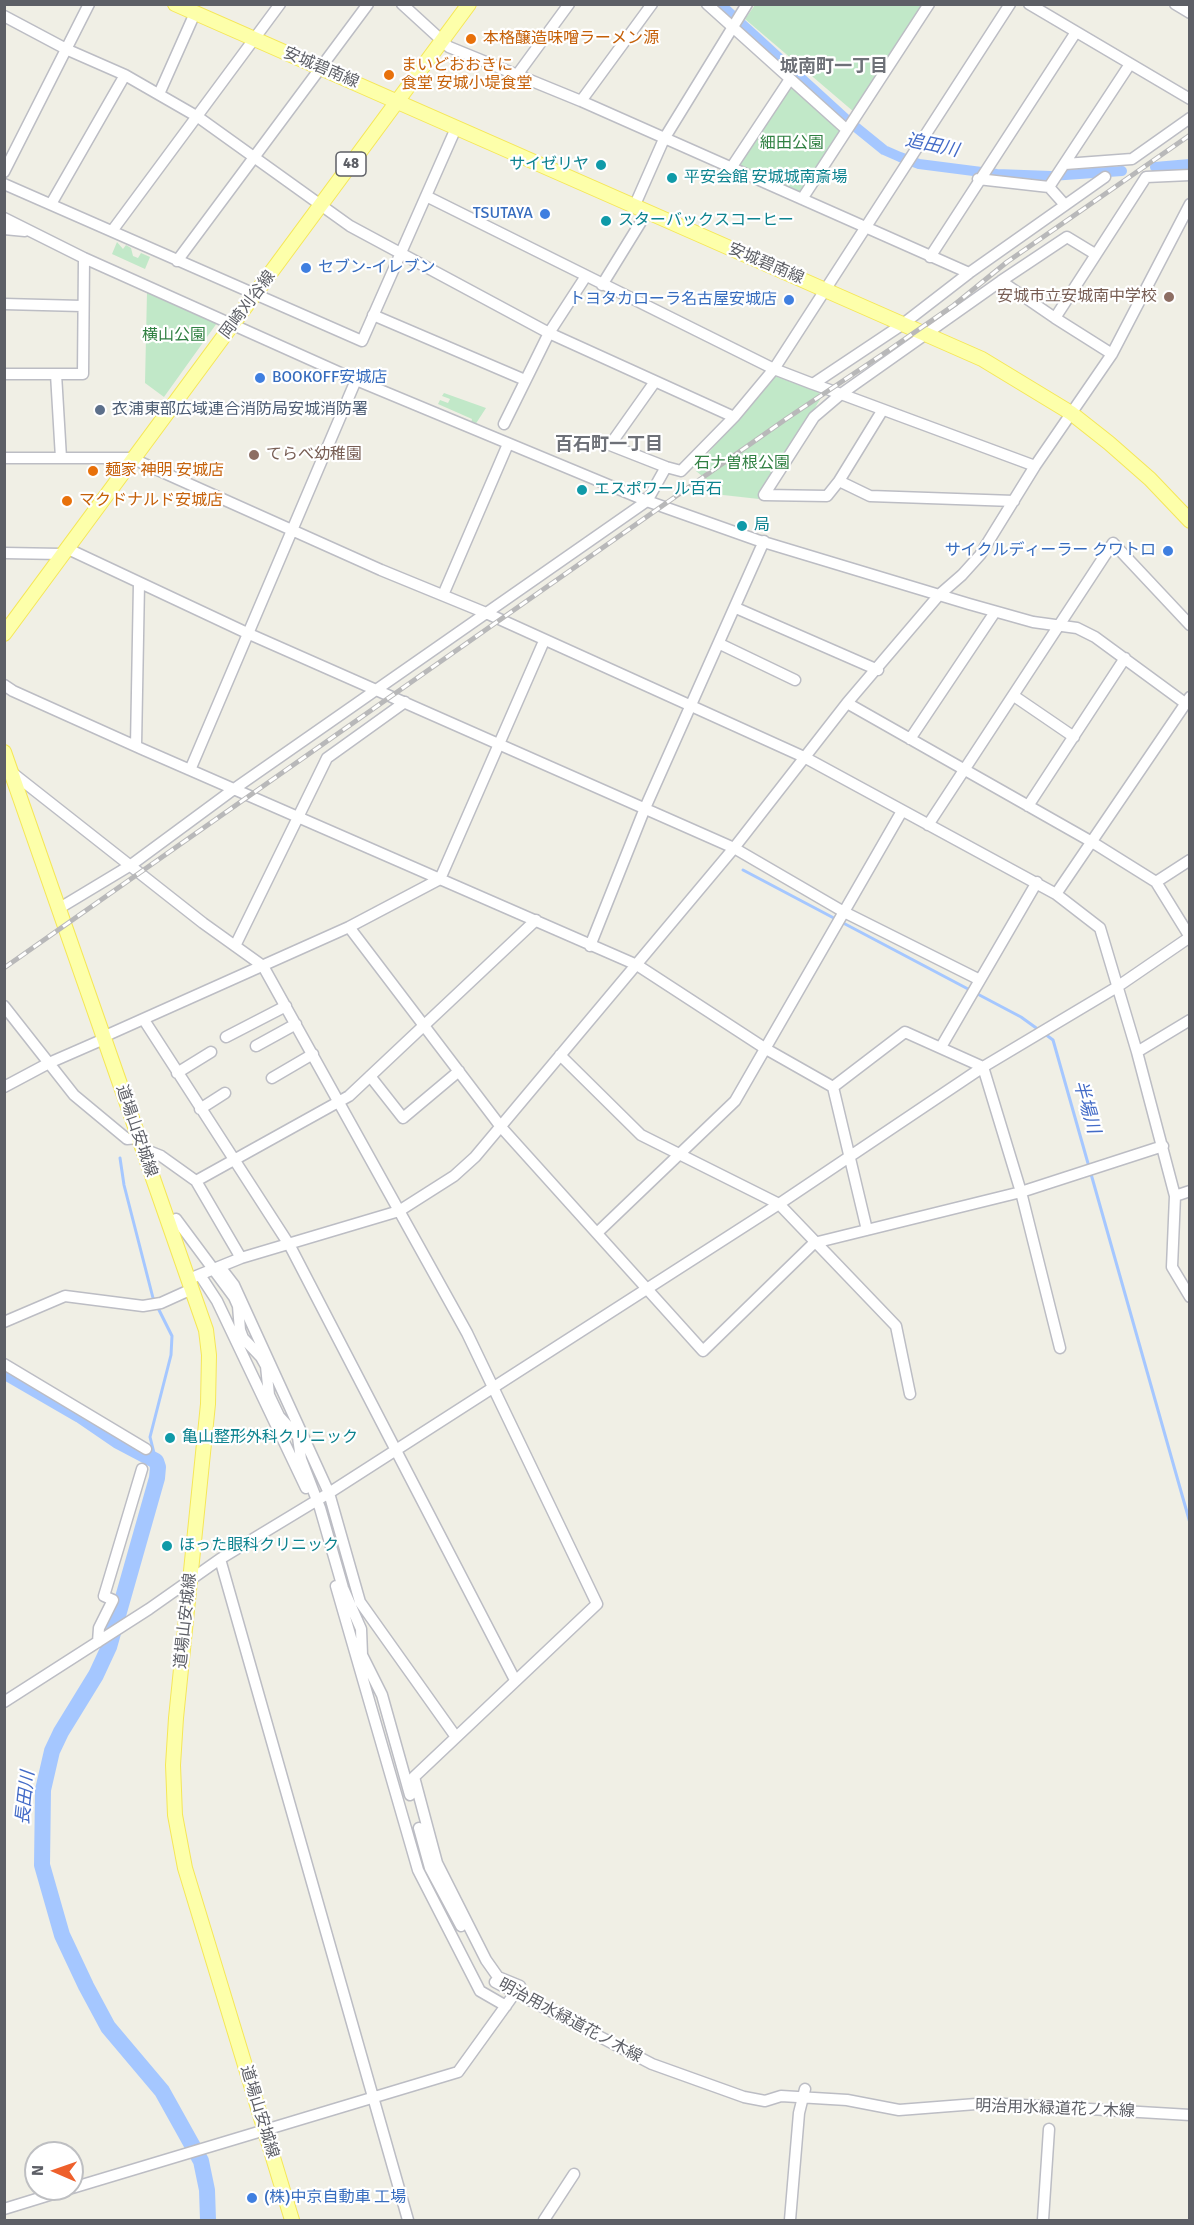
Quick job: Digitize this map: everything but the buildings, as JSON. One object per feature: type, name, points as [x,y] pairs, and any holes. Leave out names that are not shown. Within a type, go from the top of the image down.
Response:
[{"type":"main road","name":"安城碧南線","points":[[175,4],[982,359],[1071,413],[1150,479],[1190,521]]},
{"type":"main road","name":"岡崎刈谷線","points":[[4,634],[131,458],[322,206],[396,100],[469,4]]},
{"type":"main road","name":"道場山安城線","points":[[4,752],[139,1143],[193,1281],[206,1330],[209,1354],[208,1404],[173,1765],[177,1837],[292,2220]]},
{"type":"street","points":[[4,172],[68,50],[89,4]]},
{"type":"street","points":[[112,231],[280,4]]},
{"type":"street","points":[[177,261],[368,4]]},
{"type":"street","points":[[402,4],[441,42],[581,101],[969,273]]},
{"type":"street","points":[[517,75],[569,4]]},
{"type":"street","points":[[581,101],[652,4]]},
{"type":"street","points":[[707,4],[735,23],[790,79],[850,126]]},
{"type":"street","points":[[602,285],[640,210],[664,139],[747,4]]},
{"type":"street","points":[[802,199],[929,4]]},
{"type":"street","points":[[654,383],[610,445],[681,471],[734,417],[774,369],[1010,4]]},
{"type":"street","points":[[1029,4],[1190,99]]},
{"type":"street","points":[[1175,4],[1190,13]]},
{"type":"street","points":[[159,94],[195,13]]},
{"type":"street","points":[[4,16],[68,50],[125,75],[198,117],[350,226],[549,333],[654,383],[734,417]]},
{"type":"street","points":[[930,257],[1076,32]]},
{"type":"street","points":[[1065,205],[1057,176],[1130,64]]},
{"type":"street","points":[[51,204],[125,75]]},
{"type":"street","points":[[732,168],[790,79]]},
{"type":"street","points":[[982,174],[1057,176],[1132,159],[1190,118]]},
{"type":"street","points":[[4,184],[362,341],[456,128]]},
{"type":"street","points":[[1055,318],[1146,177],[1190,175]]},
{"type":"street","points":[[813,384],[903,324],[969,273],[1105,177]]},
{"type":"street","points":[[426,196],[774,369],[1035,466]]},
{"type":"street","points":[[4,1322],[65,1296],[143,1306],[156,1304],[217,1268],[241,1258],[399,1211],[454,1176],[501,1126],[637,965],[734,848],[848,703],[939,595],[980,555],[1035,466],[1112,354],[1190,204]]},
{"type":"street","points":[[4,218],[84,258],[356,380],[647,501],[764,541],[939,595],[995,612],[1059,627],[1077,628],[1095,637],[1187,700],[1056,894]]},
{"type":"street","points":[[4,229],[26,231]]},
{"type":"street","points":[[882,411],[839,481],[827,496],[764,495],[814,417],[842,394],[1000,281],[1067,237],[1095,254]]},
{"type":"street","points":[[4,374],[83,374],[84,258]]},
{"type":"street","points":[[504,424],[549,333],[586,276]]},
{"type":"street","points":[[1000,281],[1112,354]]},
{"type":"street","points":[[4,304],[82,306]]},
{"type":"street","points":[[374,315],[525,380]]},
{"type":"street","points":[[56,374],[61,458]]},
{"type":"street","points":[[190,770],[356,380]]},
{"type":"street","points":[[443,595],[508,444]]},
{"type":"street","points":[[4,458],[131,458],[291,530],[486,613],[804,757],[857,783],[902,811],[1056,894],[1100,928],[1137,1052],[1175,1196],[1172,1267],[1190,1297]]},
{"type":"street","points":[[58,909],[132,865],[234,789],[647,501],[666,467]]},
{"type":"street","points":[[839,481],[870,496],[1014,501]]},
{"type":"street","points":[[590,946],[645,808],[764,541]]},
{"type":"street","points":[[928,825],[1113,543],[1190,625]]},
{"type":"street","points":[[4,553],[64,551],[139,583],[734,848],[844,912],[978,979]]},
{"type":"street","points":[[135,746],[139,583]]},
{"type":"street","points":[[736,608],[878,670]]},
{"type":"street","points":[[910,739],[995,612]]},
{"type":"street","points":[[4,1087],[49,1063],[349,927],[440,879],[544,641]]},
{"type":"street","points":[[720,644],[795,680]]},
{"type":"street","points":[[1028,806],[1125,658]]},
{"type":"street","points":[[4,685],[13,692],[135,746],[637,965],[766,1048],[833,1087],[867,1230]]},
{"type":"street","points":[[1014,696],[1074,737]]},
{"type":"street","points":[[236,946],[327,758],[405,702]]},
{"type":"street","points":[[4,1702],[149,1609],[220,1559],[315,1502],[851,1158],[983,1067],[1117,987],[1190,937],[1156,882],[1092,842],[848,703]]},
{"type":"street","points":[[10,771],[132,865],[144,877],[263,966],[314,1054],[494,1385],[597,1604],[414,1777],[414,1784],[437,1863],[492,1971],[498,1977],[520,1986],[458,2072],[84,2184]]},
{"type":"street","points":[[597,1233],[735,1101],[902,811]]},
{"type":"street","points":[[1156,882],[1190,860]]},
{"type":"street","points":[[941,1047],[978,979],[1037,882]]},
{"type":"street","points":[[196,1181],[339,1102],[370,1076],[536,920]]},
{"type":"street","points":[[349,927],[501,1126],[703,1351],[814,1243],[1021,1192],[1163,1146]]},
{"type":"street","points":[[4,1006],[49,1063],[88,1107],[127,1139],[161,1156],[196,1181],[241,1258]]},
{"type":"street","points":[[226,1037],[286,1006]]},
{"type":"street","points":[[144,1020],[290,1245],[516,1680]]},
{"type":"street","points":[[1137,1052],[1190,1020]]},
{"type":"street","points":[[256,1046],[296,1024]]},
{"type":"street","points":[[833,1087],[905,1032],[983,1067],[1021,1192],[1060,1348]]},
{"type":"street","points":[[177,1073],[211,1052]]},
{"type":"street","points":[[272,1078],[314,1054]]},
{"type":"street","points":[[560,1055],[641,1135],[779,1204],[896,1326],[910,1394]]},
{"type":"street","points":[[370,1076],[403,1118],[459,1071]]},
{"type":"street","points":[[200,1109],[225,1094]]},
{"type":"street","points":[[1175,1196],[1190,1191]]},
{"type":"street","name":"明治用水緑道花ノ木線","points":[[176,1219],[217,1268],[238,1306],[243,1338],[261,1357],[266,1366],[269,1395],[279,1416],[298,1437],[301,1459],[343,1588],[361,1629],[362,1654],[382,1695],[430,1868],[486,1974],[492,1981],[652,2064],[744,2097],[765,2101],[804,2093],[899,2110],[989,2103],[1190,2115]]},
{"type":"street","points":[[217,1268],[234,1285],[329,1493],[360,1602],[456,1737]]},
{"type":"street","points":[[193,1281],[217,1301],[315,1502],[414,1860],[480,1991],[506,2006]]},
{"type":"street","points":[[4,1364],[146,1449]]},
{"type":"street","points":[[98,1642],[99,1628],[112,1600],[104,1596],[142,1469]]},
{"type":"street","points":[[220,1559],[408,2220]]},
{"type":"street","points":[[790,2220],[804,2093]]},
{"type":"street","points":[[1043,2220],[1050,2129]]},
{"type":"street","points":[[544,2220],[574,2174]]},
{"type":"street","points":[[9,2220],[4,2211],[33,2201]]},
{"type":"green space","points":[[755,5],[923,5],[854,112],[745,19]]},
{"type":"green space","name":"細田公園","points":[[789,86],[794,86],[841,132],[803,190],[798,192],[741,167],[740,161]]},
{"type":"green space","points":[[117,242],[123,249],[126,245],[131,248],[133,256],[138,258],[141,253],[150,257],[145,269],[112,254]]},
{"type":"green space","name":"横山公園","points":[[147,292],[217,323],[164,397],[145,383]]},
{"type":"green space","name":"石ナ曽根公園","points":[[775,376],[819,392],[821,398],[759,499],[714,494],[713,485],[696,471],[697,466]]},
{"type":"green space","points":[[444,393],[486,408],[475,425],[471,423],[472,419],[438,404],[440,400],[448,403],[450,399],[442,396]]},
{"type":"waterway","name":"追田川","points":[[720,4],[847,120],[884,150],[900,157],[919,164],[997,174],[1051,176],[1122,171]]},
{"type":"waterway","name":"追田川","points":[[1155,167],[1190,164]]},
{"type":"waterway","name":"半場川","points":[[743,870],[1021,1017],[1039,1030]]},
{"type":"waterway","name":"半場川","points":[[1045,1034],[1053,1040],[1190,1523]]},
{"type":"waterway","points":[[120,1158],[124,1185],[153,1298],[172,1336],[171,1355],[150,1437],[156,1461]]},
{"type":"waterway","name":"長田川","points":[[4,1371],[80,1415],[118,1441],[156,1461],[158,1467],[157,1478],[109,1647],[96,1675],[52,1751],[43,1790],[42,1865],[62,1935],[108,2027],[162,2091],[201,2161],[207,2190],[208,2220]]},
{"type":"railway","points":[[4,968],[786,419],[954,305],[1007,262],[1190,135]]},
{"type":"place","name":"本格醸造味噌ラーメン源","points":[[471,39]]},
{"type":"place","name":"まいどおおきに 食堂 安城小堤食堂","points":[[389,75]]},
{"type":"place","name":"サイゼリヤ","points":[[601,165]]},
{"type":"place","name":"平安会館 安城城南斎場","points":[[672,178]]},
{"type":"place","name":"TSUTAYA","points":[[545,214]]},
{"type":"place","name":"スターバックスコーヒー","points":[[606,221]]},
{"type":"place","name":"セブン-イレブン","points":[[306,268]]},
{"type":"place","name":"安城市立安城南中学校","points":[[1169,297]]},
{"type":"place","name":"トヨタカローラ名古屋安城店","points":[[789,300]]},
{"type":"place","name":"BOOKOFF安城店","points":[[260,378]]},
{"type":"place","name":"衣浦東部広域連合消防局安城消防署","points":[[100,410]]},
{"type":"place","name":"てらべ幼稚園","points":[[254,455]]},
{"type":"place","name":"麺家 神明 安城店","points":[[93,471]]},
{"type":"place","name":"エスポワール百石","points":[[582,490]]},
{"type":"place","name":"マクドナルド安城店","points":[[67,501]]},
{"type":"place","name":"局","points":[[742,526]]},
{"type":"place","name":"サイクルディーラー クワトロ","points":[[1168,551]]},
{"type":"place","name":"亀山整形外科クリニック","points":[[170,1438]]},
{"type":"place","name":"ほった眼科クリニック","points":[[167,1546]]},
{"type":"place","name":"(株)中京自動車 工場","points":[[252,2198]]},
{"type":"district","name":"城南町一丁目","points":[[834,67]]},
{"type":"district","name":"百石町一丁目","points":[[609,445]]}]
